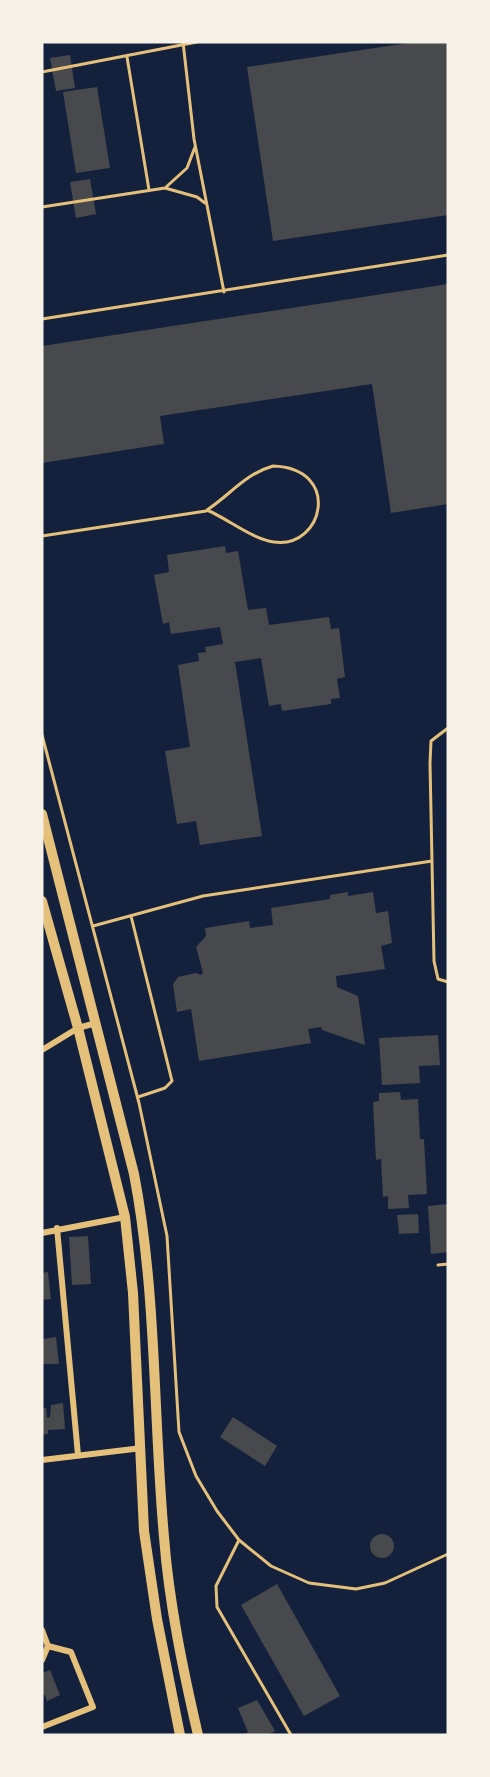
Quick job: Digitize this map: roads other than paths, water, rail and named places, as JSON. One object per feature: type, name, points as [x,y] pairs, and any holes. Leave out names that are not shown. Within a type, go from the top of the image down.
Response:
[{"type":"highway","points":[[42,814],[134,1173],[147,1246],[164,1538],[177,1633],[198,1735]]},
{"type":"highway","points":[[42,902],[78,1028],[125,1217],[134,1293],[144,1531],[180,1735]]},
{"type":"street","points":[[42,1050],[78,1028],[96,1023]]},
{"type":"street","points":[[42,1233],[57,1228],[125,1217]]},
{"type":"street","points":[[57,1228],[78,1455]]},
{"type":"street","points":[[42,1460],[142,1448]]},
{"type":"street","points":[[42,1630],[48,1646],[42,1660]]},
{"type":"street","points":[[42,1726],[93,1707],[71,1652],[48,1646]]},
{"type":"lane","points":[[42,72],[197,42]]},
{"type":"lane","points":[[184,43],[195,145],[224,291]]},
{"type":"lane","points":[[127,57],[149,190]]},
{"type":"lane","points":[[165,188],[187,168],[193,158],[195,145]]},
{"type":"lane","points":[[42,207],[165,188],[197,197],[207,204]]},
{"type":"lane","points":[[42,319],[448,255]]},
{"type":"lane","points":[[42,536],[207,510],[224,499],[244,479],[259,470],[273,466],[298,470],[312,481],[316,490],[316,516],[310,529],[288,543],[263,540],[230,520],[207,510]]},
{"type":"lane","points":[[448,728],[431,741],[434,961],[438,979],[448,982]]},
{"type":"lane","points":[[42,735],[138,1097],[167,1236],[179,1432],[196,1476],[217,1511],[239,1540],[272,1566],[309,1583],[356,1588],[386,1583],[448,1554]]},
{"type":"lane","points":[[92,927],[203,896],[432,861]]},
{"type":"lane","points":[[131,916],[172,1081],[165,1088],[138,1097]]},
{"type":"lane","points":[[438,1264],[448,1264]]},
{"type":"lane","points":[[239,1540],[216,1586],[218,1607],[291,1735]]}]
